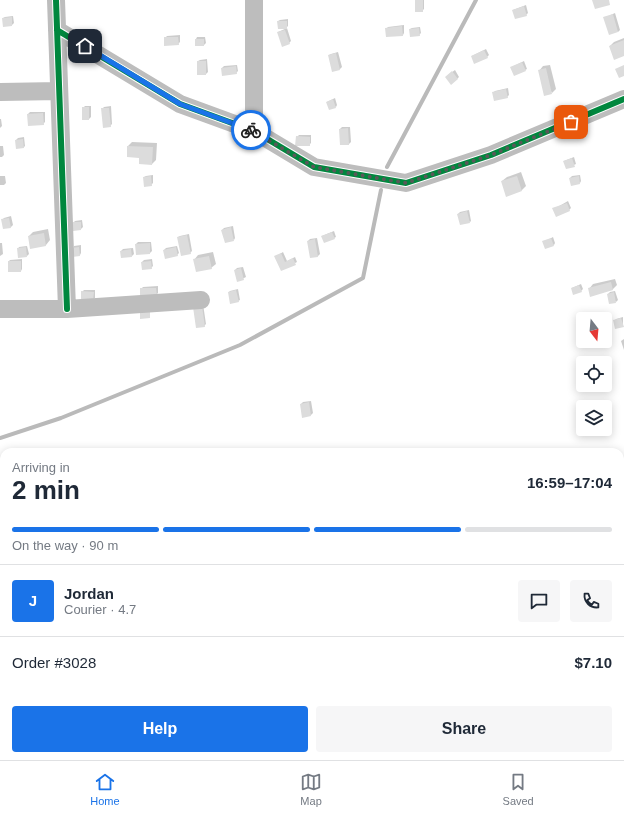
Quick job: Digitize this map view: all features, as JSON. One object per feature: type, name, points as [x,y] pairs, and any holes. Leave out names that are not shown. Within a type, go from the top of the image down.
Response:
[{"type":"street","points":[[56,0],[67,310]]},
{"type":"street","points":[[254,0],[254,131]]},
{"type":"street","points":[[57,30],[180,104],[254,131],[314,167],[406,183],[491,155],[624,99]]},
{"type":"street","points":[[0,92],[59,91]]},
{"type":"street","points":[[0,309],[67,310],[201,300]]},
{"type":"building","points":[[415,0],[423,0],[423,12],[415,12]]},
{"type":"building","points":[[592,0],[609,0],[610,5],[595,9]]},
{"type":"building","points":[[524,6],[527,16],[515,19],[512,10]]},
{"type":"building","points":[[613,14],[618,32],[609,35],[603,17]]},
{"type":"building","points":[[12,17],[12,26],[3,27],[2,18]]},
{"type":"building","points":[[277,21],[287,21],[287,29],[278,29]]},
{"type":"building","points":[[402,26],[403,36],[386,37],[385,28]]},
{"type":"building","points":[[419,28],[420,36],[410,37],[409,29]]},
{"type":"building","points":[[285,30],[290,44],[282,47],[277,32]]},
{"type":"building","points":[[164,37],[178,37],[179,45],[164,46]]},
{"type":"building","points":[[195,39],[204,39],[204,46],[195,46]]},
{"type":"building","points":[[624,40],[624,56],[614,60],[609,46]]},
{"type":"building","points":[[484,50],[488,58],[474,64],[471,56]]},
{"type":"building","points":[[336,53],[340,70],[332,72],[328,55]]},
{"type":"building","points":[[197,61],[206,61],[206,75],[197,75]]},
{"type":"building","points":[[522,62],[526,71],[514,76],[510,67]]},
{"type":"building","points":[[624,65],[624,76],[619,78],[615,69]]},
{"type":"building","points":[[236,66],[237,74],[222,76],[221,68]]},
{"type":"building","points":[[546,68],[552,94],[544,96],[538,70]]},
{"type":"building","points":[[452,71],[458,79],[451,85],[445,77]]},
{"type":"building","points":[[506,89],[508,98],[494,101],[492,92]]},
{"type":"building","points":[[333,99],[336,108],[329,110],[326,102]]},
{"type":"building","points":[[82,107],[89,107],[89,120],[82,120]]},
{"type":"building","points":[[101,108],[109,108],[111,127],[103,128]]},
{"type":"building","points":[[43,113],[44,125],[28,126],[27,114]]},
{"type":"building","points":[[348,128],[349,145],[340,145],[339,129]]},
{"type":"building","points":[[296,136],[310,137],[310,146],[295,146]]},
{"type":"building","points":[[23,139],[24,148],[16,149],[15,140]]},
{"type":"building","points":[[127,146],[153,147],[152,165],[139,164],[139,158],[127,157]]},
{"type":"building","points":[[572,158],[575,167],[566,169],[563,161]]},
{"type":"building","points":[[151,176],[152,186],[144,187],[143,177]]},
{"type":"building","points":[[517,176],[522,191],[506,197],[501,181]]},
{"type":"building","points":[[579,176],[580,184],[571,186],[569,178]]},
{"type":"building","points":[[567,203],[570,211],[556,217],[552,208]]},
{"type":"building","points":[[467,211],[470,223],[460,225],[457,214]]},
{"type":"building","points":[[9,218],[11,228],[3,229],[1,219]]},
{"type":"building","points":[[72,222],[81,222],[81,230],[73,231]]},
{"type":"building","points":[[231,227],[234,241],[225,243],[221,230]]},
{"type":"building","points":[[332,232],[335,239],[324,243],[321,236]]},
{"type":"building","points":[[44,233],[46,246],[30,249],[28,236]]},
{"type":"building","points":[[187,235],[191,254],[181,256],[177,237]]},
{"type":"building","points":[[551,238],[554,246],[545,249],[542,241]]},
{"type":"building","points":[[315,239],[318,257],[310,258],[307,241]]},
{"type":"building","points":[[150,243],[150,254],[136,255],[135,244]]},
{"type":"building","points":[[26,247],[27,257],[18,258],[17,248]]},
{"type":"building","points":[[79,247],[80,256],[72,257],[71,248]]},
{"type":"building","points":[[176,247],[178,256],[165,259],[163,250]]},
{"type":"building","points":[[131,249],[132,257],[121,258],[120,251]]},
{"type":"building","points":[[281,253],[285,262],[293,258],[296,265],[281,271],[274,256]]},
{"type":"building","points":[[209,256],[212,269],[196,272],[193,259]]},
{"type":"building","points":[[8,261],[21,261],[21,272],[8,272]]},
{"type":"building","points":[[151,261],[152,269],[142,270],[141,262]]},
{"type":"building","points":[[241,268],[244,280],[237,282],[234,270]]},
{"type":"building","points":[[611,282],[613,290],[590,297],[588,288]]},
{"type":"building","points":[[579,285],[582,292],[573,295],[571,288]]},
{"type":"building","points":[[140,288],[156,288],[157,296],[140,297]]},
{"type":"building","points":[[236,290],[239,302],[230,304],[228,292]]},
{"type":"building","points":[[81,291],[94,292],[93,300],[81,300]]},
{"type":"building","points":[[614,292],[616,303],[609,304],[607,294]]},
{"type":"building","points":[[202,306],[205,327],[196,328],[193,307]]},
{"type":"building","points":[[150,309],[150,318],[140,319],[140,310]]},
{"type":"building","points":[[621,318],[624,327],[615,329],[613,320]]},
{"type":"building","points":[[309,402],[311,416],[302,418],[300,404]]},
{"type":"waterway","points":[[387,167],[476,0]]},
{"type":"waterway","points":[[0,438],[61,418],[240,345],[363,278],[381,190]]},
{"type":"cycle path","points":[[56,0],[67,309]]},
{"type":"cycle path","points":[[57,30],[180,104],[254,131],[314,167],[406,183],[491,155],[624,99]]},
{"type":"way so far","points":[[251,130],[314,167],[406,183],[491,155],[571,122]]},
{"type":"route","points":[[85,46],[180,104],[251,130]]}]
